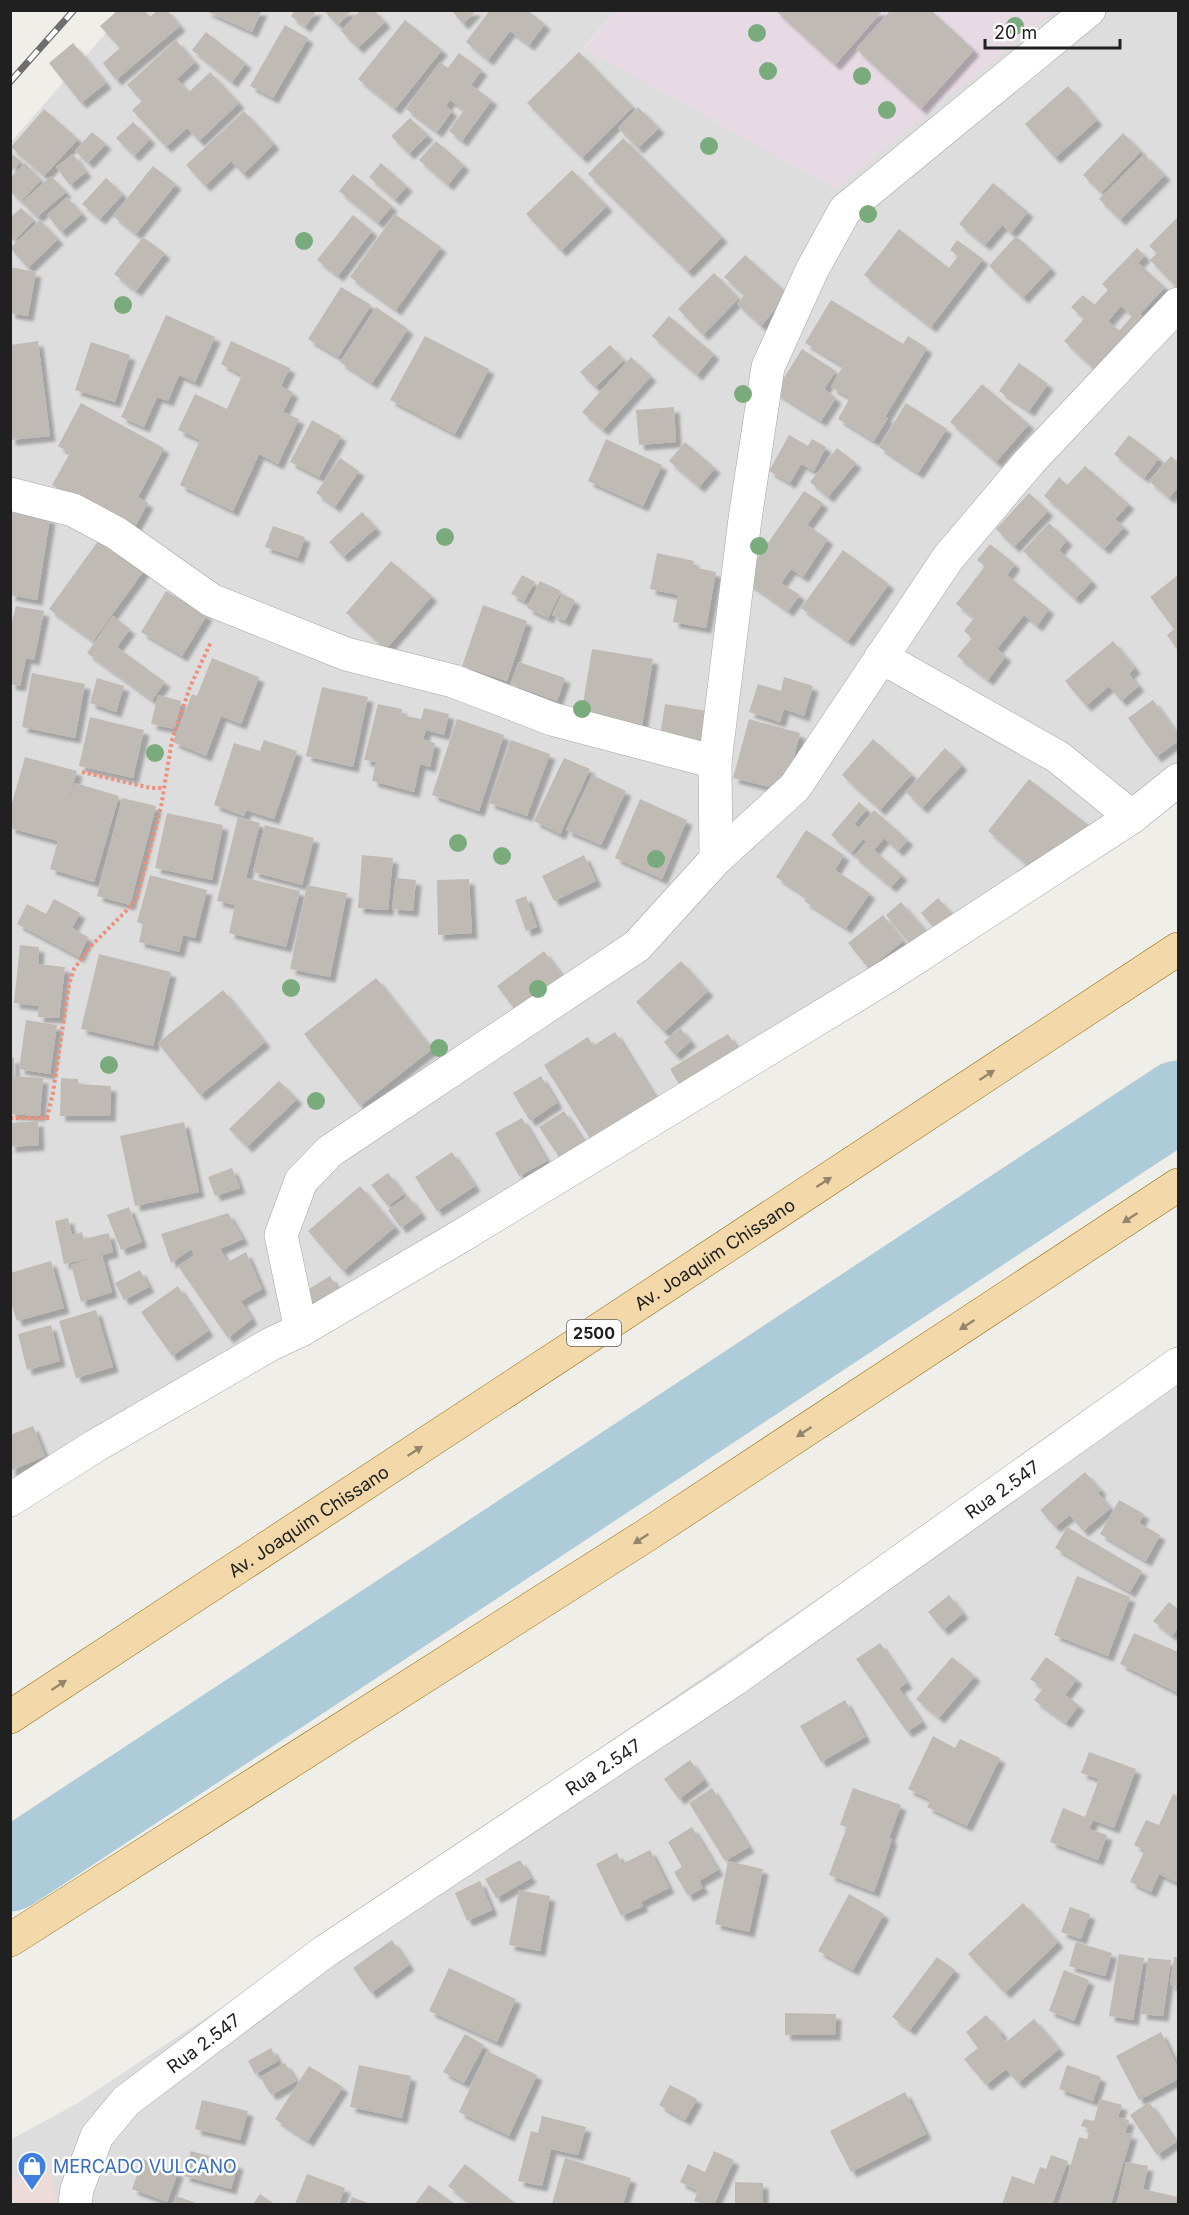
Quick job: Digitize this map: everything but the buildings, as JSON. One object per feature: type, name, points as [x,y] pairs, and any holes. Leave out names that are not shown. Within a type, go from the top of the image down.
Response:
[{"type":"main road","name":"Av. Joaquim Chissano","points":[[10,1718],[1179,949]]},
{"type":"main road","points":[[10,1940],[645,1536],[1179,1185]]},
{"type":"street","points":[[716,859],[715,762],[745,519],[768,367],[812,270],[845,210],[1089,10]]},
{"type":"street","points":[[302,1330],[281,1235],[301,1181],[330,1151],[637,946],[716,859],[795,787],[948,558],[1030,461],[1179,304]]},
{"type":"street","points":[[10,494],[73,510],[116,533],[211,600],[346,654],[453,681],[552,719],[715,762]]},
{"type":"street","points":[[881,657],[1058,757],[1132,817]]},
{"type":"street","points":[[10,1500],[95,1446],[271,1344],[302,1330],[891,974],[1132,817],[1179,780]]},
{"type":"street","name":"Rua 2.547","points":[[75,2205],[77,2189],[97,2136],[126,2102],[324,1952],[735,1679],[1179,1364]]},
{"type":"path","points":[[10,1118],[48,1118],[69,984],[74,969],[92,945],[136,901],[153,842],[171,740],[190,687],[227,606]]},
{"type":"path","points":[[82,772],[151,788],[164,788]]},
{"type":"shaded area","points":[[125,11],[616,11],[584,47],[835,188],[1053,11],[1178,11],[1178,801],[11,1513],[11,142]]},
{"type":"shaded area","points":[[616,11],[1053,11],[835,189],[584,48]]},
{"type":"shaded area","points":[[1178,1346],[1178,2204],[11,2204],[10,2140],[76,2104],[242,1994],[938,1516]]},
{"type":"shaded area","name":"MERCADO VULCANO","points":[[48,2162],[56,2204],[11,2204],[11,2180]]},
{"type":"waterway","points":[[10,1871],[1178,1101]]},
{"type":"railway","points":[[10,82],[74,10]]},
{"type":"place","name":"MERCADO VULCANO","points":[[32,2192]]}]
